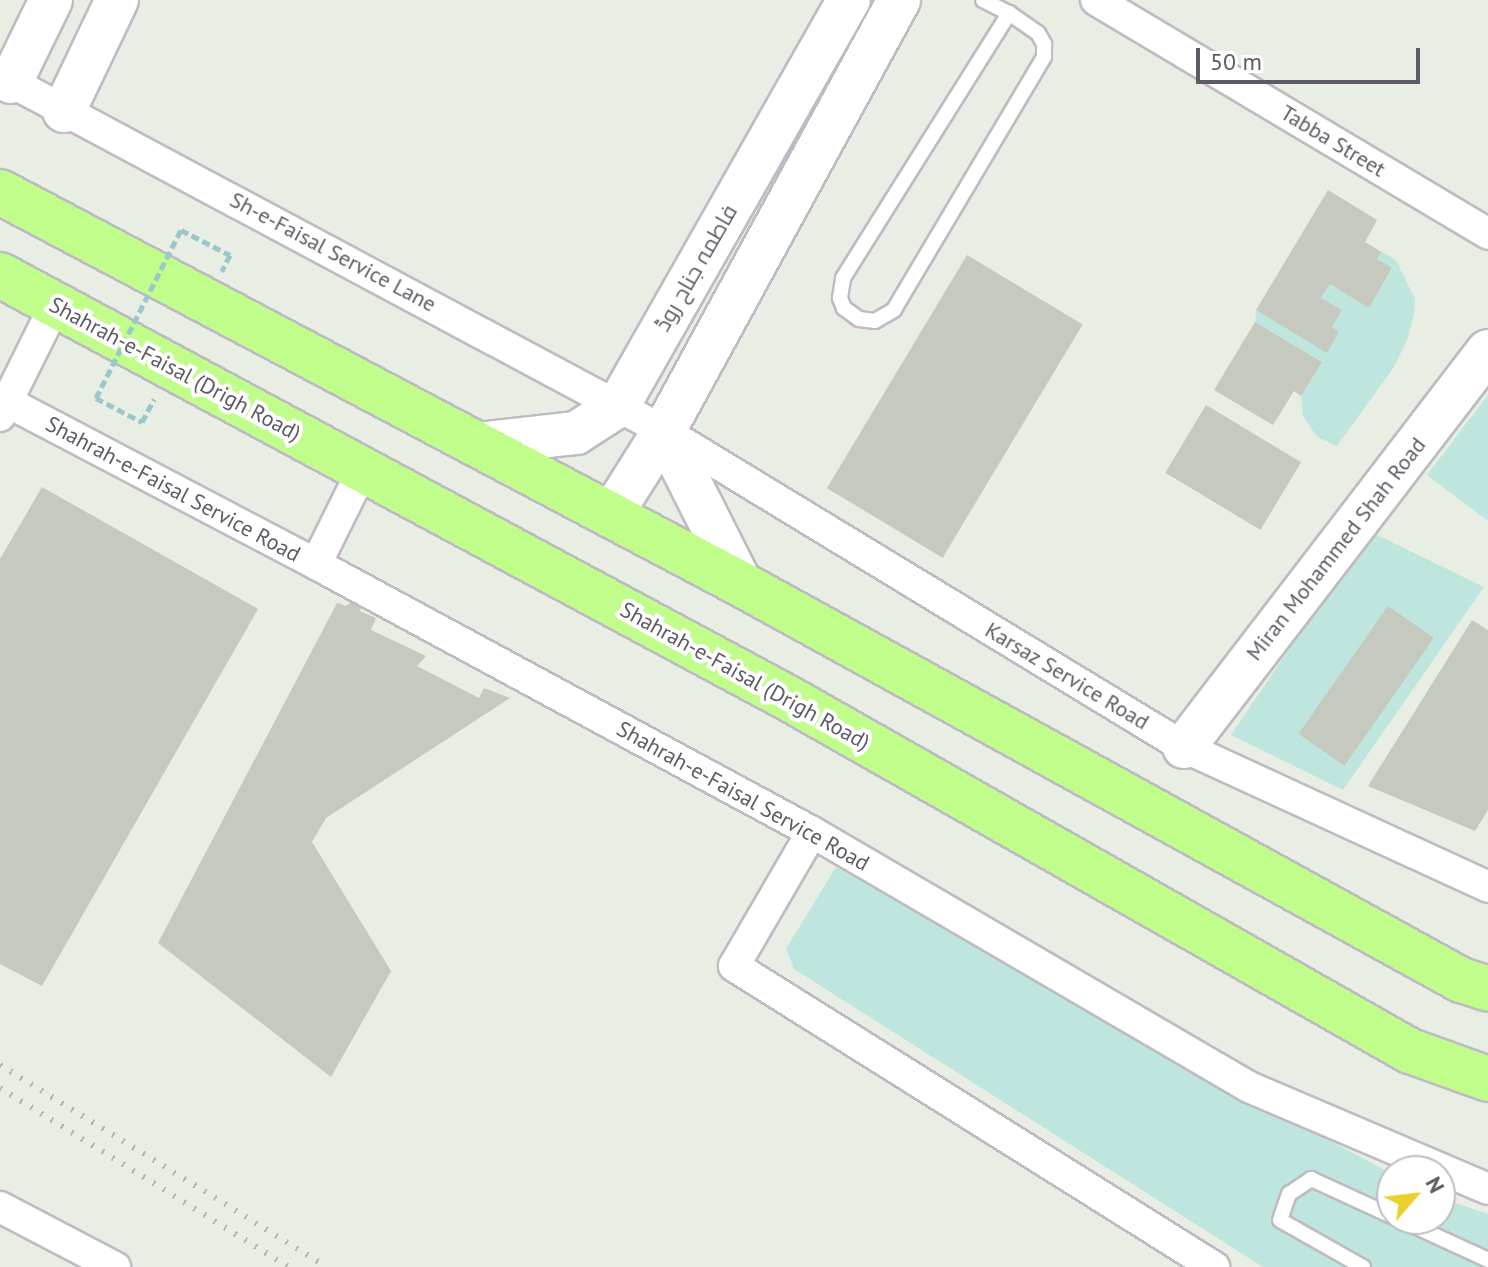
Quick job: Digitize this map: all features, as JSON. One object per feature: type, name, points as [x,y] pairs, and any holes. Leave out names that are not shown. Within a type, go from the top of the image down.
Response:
[{"type":"highway","points":[[0,192],[741,584],[1461,980],[1488,989]]},
{"type":"highway","name":"Shahrah-e-Faisal (Drigh Road)","points":[[0,275],[788,698],[1410,1051],[1488,1079]]},
{"type":"street","points":[[6,79],[51,0]]},
{"type":"street","points":[[64,111],[117,0]]},
{"type":"street","name":"فاطمہ جناح روڈ","points":[[478,444],[576,433],[618,406],[849,0]]},
{"type":"street","points":[[611,515],[664,431],[899,0]]},
{"type":"street","name":"Tabba Street","points":[[1096,0],[1488,234]]},
{"type":"street","name":"Sh-e-Faisal Service Lane","points":[[6,79],[664,431]]},
{"type":"street","points":[[2,406],[55,305]]},
{"type":"street","name":"Miran Mohammed Shah Road","points":[[1184,747],[1488,351]]},
{"type":"street","name":"Shahrah-e-Faisal Service Road","points":[[2,406],[316,564],[812,832],[1249,1087],[1488,1189]]},
{"type":"street","points":[[664,431],[741,584]]},
{"type":"street","name":"Karsaz Service Road","points":[[664,431],[1184,747],[1488,887]]},
{"type":"street","points":[[316,564],[363,469]]},
{"type":"street","points":[[812,832],[734,966],[1214,1267]]},
{"type":"street","points":[[0,1207],[62,1254],[115,1267]]},
{"type":"lane","points":[[984,0],[1009,13],[1038,33],[1044,44],[1044,57],[894,310],[875,321],[859,319],[844,308],[840,298],[843,278],[1009,13]]},
{"type":"lane","points":[[1363,1267],[1280,1220],[1289,1194],[1311,1179],[1376,1209]]},
{"type":"lane","points":[[1434,1235],[1488,1260]]},
{"type":"path","points":[[142,422],[96,398],[181,230],[230,255]]},
{"type":"shaded area","points":[[1365,242],[1396,260],[1415,299],[1414,315],[1407,340],[1394,367],[1337,446],[1317,437],[1303,416],[1301,396],[1322,362],[1255,322],[1256,310],[1327,352],[1339,332],[1332,327],[1341,311],[1321,298],[1330,284],[1369,307],[1392,269],[1377,259]]},
{"type":"shaded area","points":[[1488,395],[1488,521],[1427,475]]},
{"type":"shaded area","points":[[1369,531],[1484,587],[1343,790],[1231,735]]},
{"type":"shaded area","points":[[836,867],[1122,1029],[1376,1165],[1376,1235],[1456,1235],[1456,1203],[1488,1214],[1488,1267],[1263,1267],[794,969],[786,949]]},
{"type":"building","points":[[1328,190],[1377,220],[1365,242],[1381,252],[1377,259],[1392,268],[1369,308],[1330,284],[1321,298],[1342,310],[1332,327],[1339,332],[1327,353],[1256,310]]},
{"type":"building","points":[[967,255],[1083,325],[943,558],[827,488]]},
{"type":"building","points":[[1255,322],[1322,362],[1301,396],[1294,391],[1273,425],[1214,390]]},
{"type":"building","points":[[1206,405],[1301,462],[1260,530],[1165,473]]},
{"type":"building","points":[[42,487],[258,609],[42,986],[0,964],[0,559]]},
{"type":"building","points":[[352,601],[361,605],[360,611],[376,618],[371,630],[426,656],[417,666],[479,698],[484,688],[510,698],[326,818],[312,842],[391,971],[331,1077],[158,943],[337,603],[346,606]]},
{"type":"building","points":[[1388,606],[1434,638],[1344,766],[1299,734]]},
{"type":"building","points":[[1472,620],[1488,630],[1488,810],[1475,831],[1368,786]]},
{"type":"railway","points":[[0,1065],[327,1267]]},
{"type":"railway","points":[[0,1088],[289,1267]]}]
